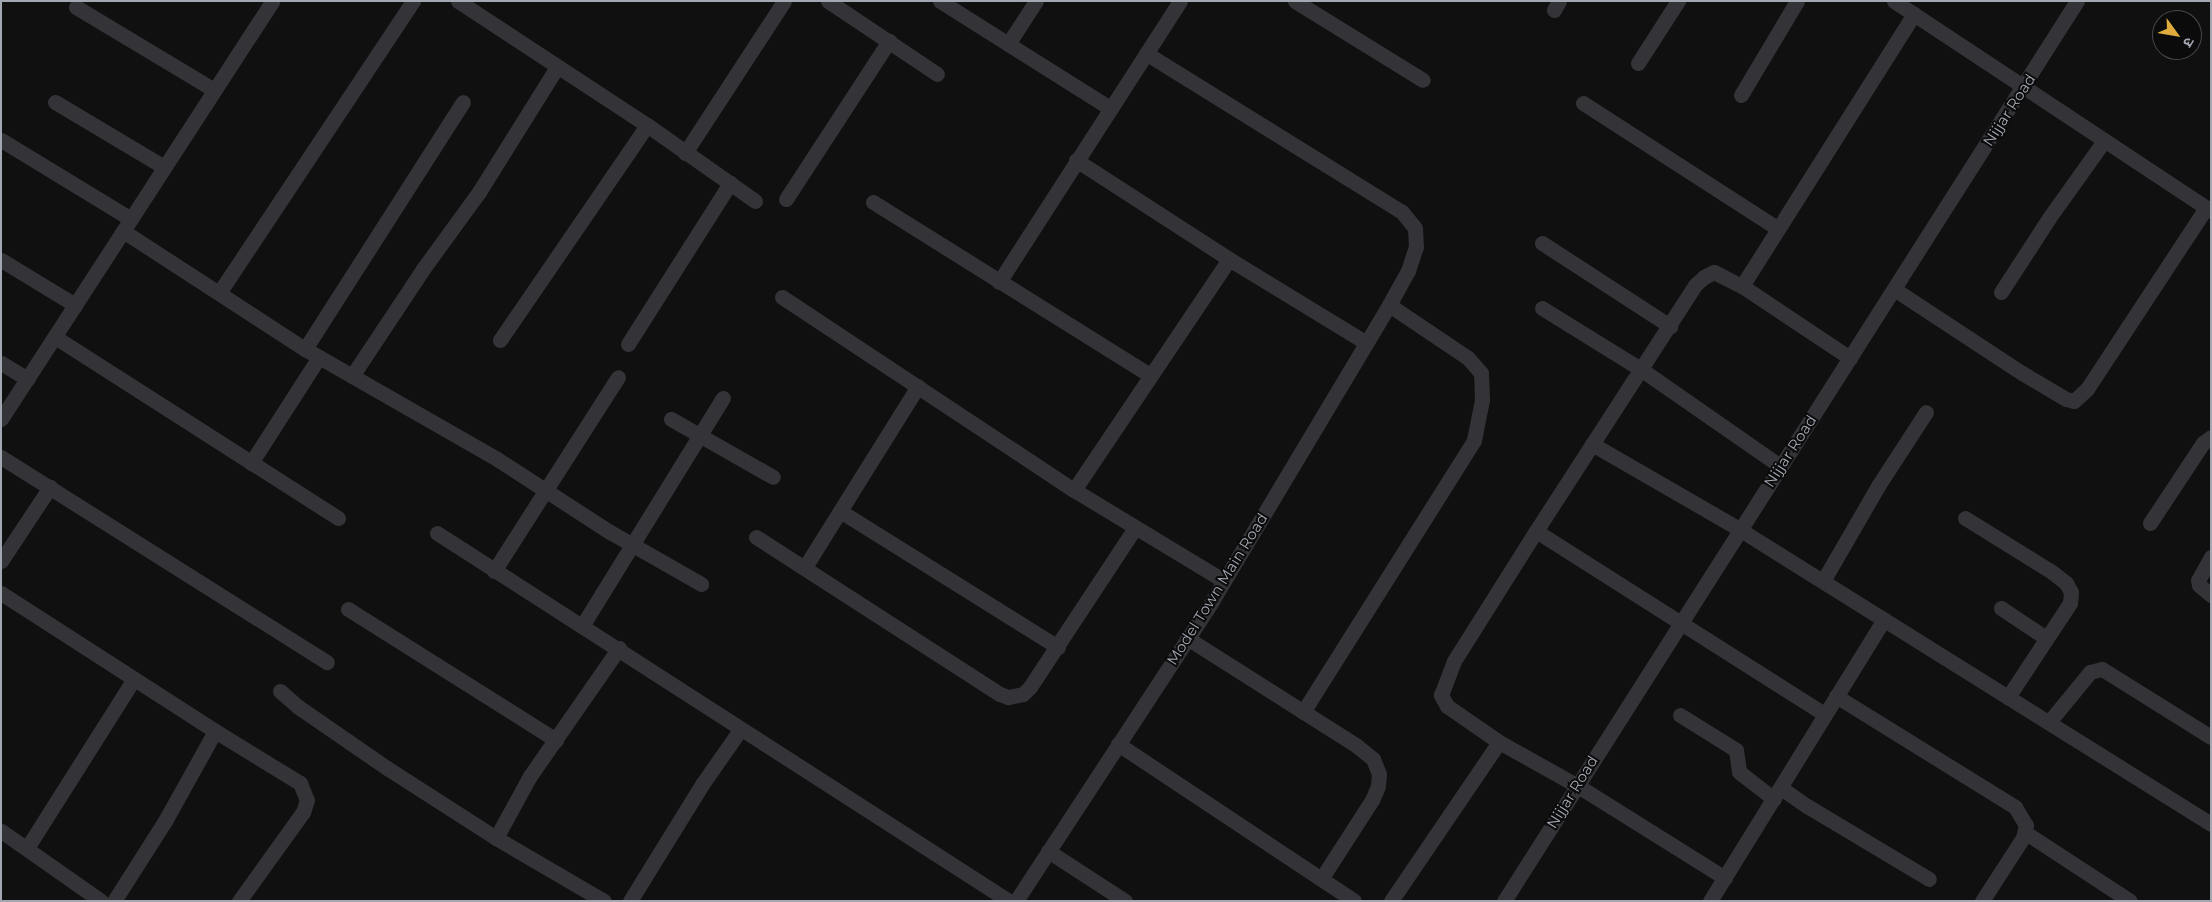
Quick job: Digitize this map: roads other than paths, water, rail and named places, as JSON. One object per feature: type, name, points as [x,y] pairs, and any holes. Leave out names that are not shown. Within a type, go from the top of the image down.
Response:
[{"type":"street","points":[[220,293],[413,1]]},
{"type":"street","points":[[458,1],[646,125],[755,201]]},
{"type":"street","points":[[685,153],[784,1]]},
{"type":"street","points":[[828,1],[937,74]]},
{"type":"street","points":[[940,1],[1110,108]]},
{"type":"street","points":[[1008,44],[1036,1]]},
{"type":"street","points":[[999,282],[1180,1]]},
{"type":"street","points":[[1295,1],[1423,80]]},
{"type":"street","points":[[1638,63],[1678,1]]},
{"type":"street","points":[[1740,95],[1797,1]]},
{"type":"street","points":[[1894,1],[2023,88],[2209,209],[2087,389],[2074,401],[2066,399],[2022,373],[1894,289]]},
{"type":"street","name":"Nijjar Road","points":[[1504,901],[1679,623],[2077,1]]},
{"type":"street","points":[[1,420],[214,90],[265,4]]},
{"type":"street","points":[[76,7],[214,90]]},
{"type":"street","points":[[1742,286],[1777,228],[1827,155],[1914,14]]},
{"type":"street","points":[[786,199],[889,42]]},
{"type":"street","name":"Model Town Main Road","points":[[1016,901],[1224,581],[1408,272],[1416,247],[1417,235],[1410,220],[1402,212],[1146,53]]},
{"type":"street","points":[[352,376],[423,269],[479,192],[557,67]]},
{"type":"street","points":[[55,102],[164,167]]},
{"type":"street","points":[[305,349],[462,102]]},
{"type":"street","points":[[1582,103],[1777,228]]},
{"type":"street","points":[[500,340],[646,125]]},
{"type":"street","points":[[1,140],[127,225],[220,293],[305,349],[497,459],[631,544],[701,584]]},
{"type":"street","points":[[2001,292],[2049,218],[2104,141]]},
{"type":"street","points":[[1076,160],[1229,259],[1365,342]]},
{"type":"street","points":[[628,344],[730,183]]},
{"type":"street","points":[[873,202],[1150,375]]},
{"type":"street","points":[[1542,244],[1670,326]]},
{"type":"street","points":[[1074,490],[1229,259]]},
{"type":"street","points":[[1,260],[75,305]]},
{"type":"street","points":[[1725,878],[1576,785],[1499,742],[1447,706],[1441,695],[1454,661],[1695,285],[1704,276],[1714,272],[1742,286],[1850,358]]},
{"type":"street","points":[[782,297],[1074,490],[1224,581]]},
{"type":"street","points":[[1304,712],[1474,440],[1480,408],[1480,373],[1468,358],[1389,305]]},
{"type":"street","points":[[1542,308],[1642,370],[1780,466]]},
{"type":"street","points":[[55,336],[338,518]]},
{"type":"street","points":[[251,463],[319,357]]},
{"type":"street","points":[[1,363],[28,379]]},
{"type":"street","points":[[494,570],[618,377]]},
{"type":"street","points":[[805,568],[918,386]]},
{"type":"street","points":[[582,626],[723,398]]},
{"type":"street","points":[[1823,581],[1878,486],[1926,412]]},
{"type":"street","points":[[671,419],[773,477]]},
{"type":"street","points":[[2150,523],[2203,443],[2211,437]]},
{"type":"street","points":[[1592,444],[1739,529],[2211,824]]},
{"type":"street","points":[[1,458],[328,662]]},
{"type":"street","points":[[1,560],[50,487]]},
{"type":"street","points":[[840,511],[1058,647]]},
{"type":"street","points":[[1966,518],[2066,582],[2071,592],[2070,604],[2008,697]]},
{"type":"street","points":[[756,537],[992,689],[1008,697],[1023,694],[1030,687],[1135,528]]},
{"type":"street","points":[[1536,531],[1824,714]]},
{"type":"street","points":[[437,533],[618,648],[740,730],[1009,901]]},
{"type":"street","points":[[2211,557],[2198,580],[2199,585],[2211,595]]},
{"type":"street","points":[[1,593],[214,731],[292,776],[300,783],[307,800],[303,812],[239,901]]},
{"type":"street","points":[[2001,608],[2046,638]]},
{"type":"street","points":[[348,610],[556,740]]},
{"type":"street","points":[[1710,901],[1884,619]]},
{"type":"street","points":[[1187,638],[1357,746],[1373,759],[1379,774],[1378,786],[1372,800],[1321,879]]},
{"type":"street","points":[[496,838],[530,776],[618,648]]},
{"type":"street","points":[[2049,722],[2090,672],[2102,669],[2211,737]]},
{"type":"street","points":[[27,848],[134,678]]},
{"type":"street","points":[[280,691],[297,706],[342,738],[496,838],[604,901]]},
{"type":"street","points":[[1836,696],[2015,807],[2026,825],[2023,838]]},
{"type":"street","points":[[1680,715],[1736,750],[1739,772],[1807,806],[1929,879]]},
{"type":"street","points":[[630,901],[703,783],[740,730]]},
{"type":"street","points":[[114,901],[165,821],[214,731]]},
{"type":"street","points":[[1391,901],[1499,742]]},
{"type":"street","points":[[1118,744],[1354,901]]},
{"type":"street","points":[[1,831],[101,901]]},
{"type":"street","points":[[1982,901],[2026,833],[2130,901]]},
{"type":"street","points":[[1048,851],[1125,901]]}]
